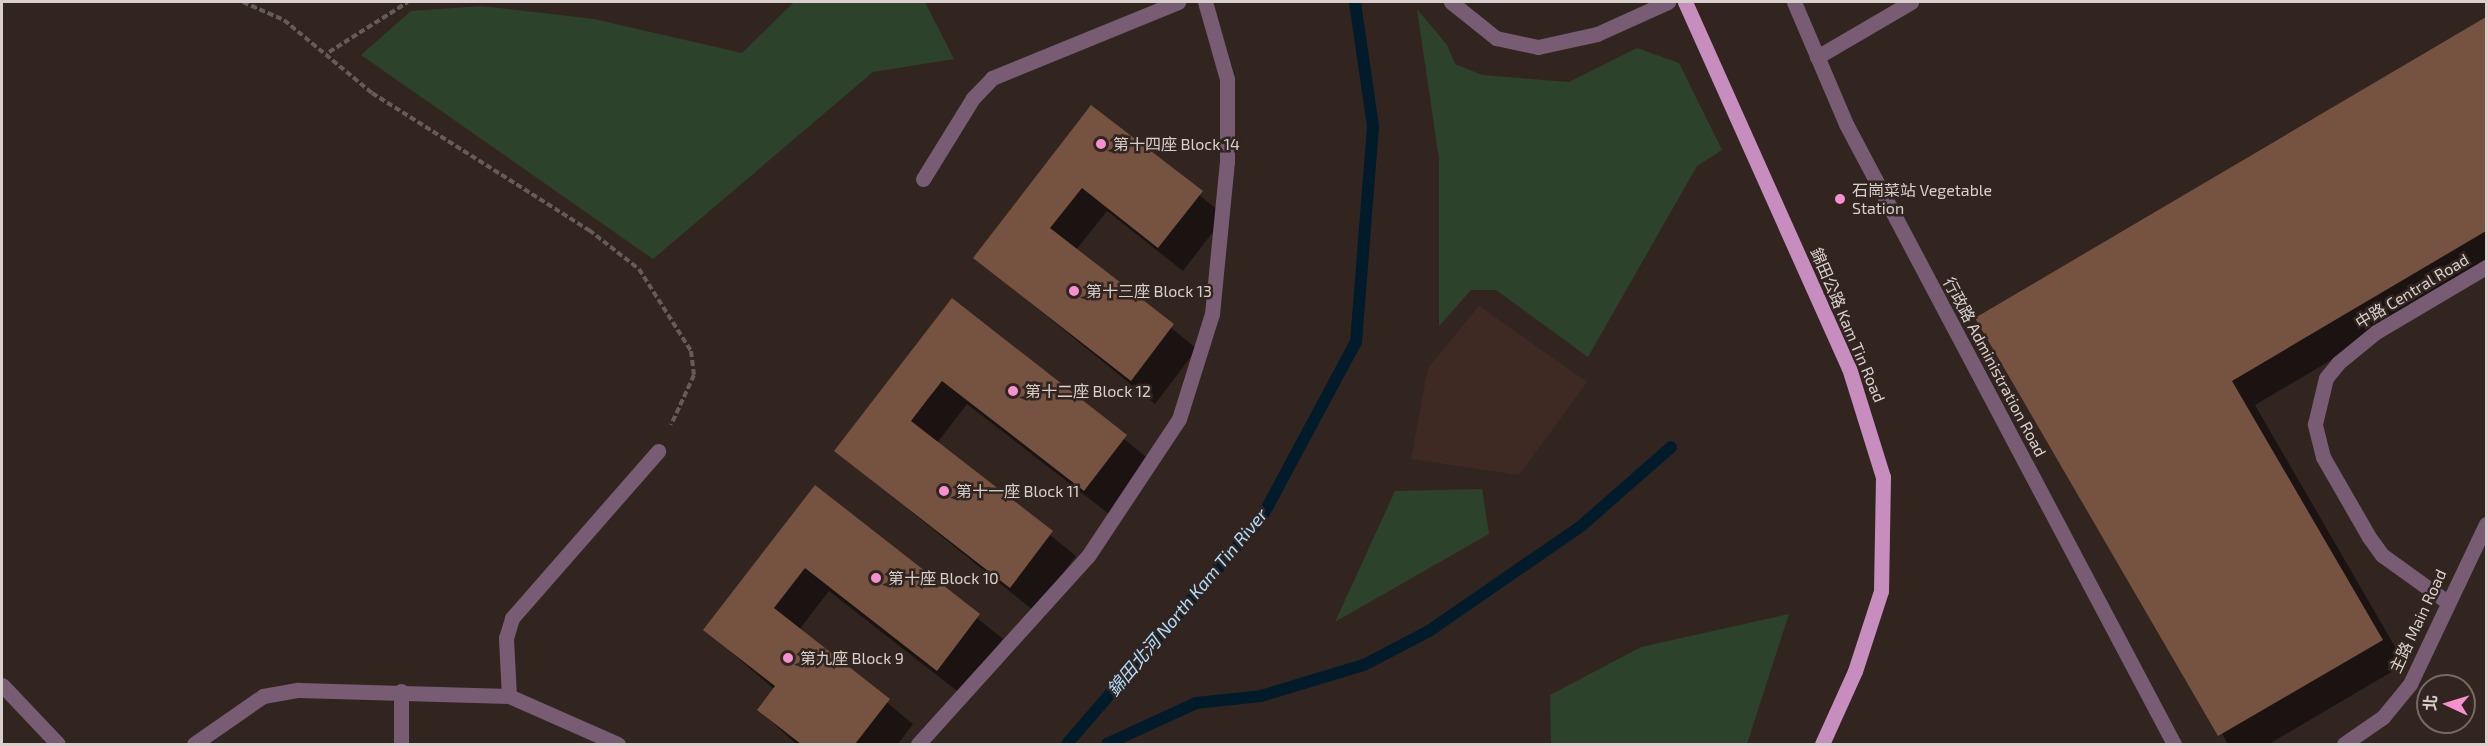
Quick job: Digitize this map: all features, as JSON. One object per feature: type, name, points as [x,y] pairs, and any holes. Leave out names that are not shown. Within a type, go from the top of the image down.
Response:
[{"type":"main road","name":"錦田公路 Kam Tin Road","points":[[1685,2],[1849,368],[1883,477],[1881,591],[1855,671],[1822,744]]},
{"type":"street","points":[[923,179],[973,98],[992,78],[1178,2]]},
{"type":"street","points":[[918,744],[1088,556],[1179,419],[1212,314],[1227,162],[1227,79],[1205,2]]},
{"type":"street","points":[[1451,2],[1496,38],[1538,47],[1597,34],[1668,2]]},
{"type":"street","name":"行政路 Administration Road","points":[[1794,2],[1846,124],[2174,744]]},
{"type":"street","points":[[1817,57],[1911,2]]},
{"type":"street","name":"中路 Central Road","points":[[2446,601],[2382,555],[2356,519],[2317,441],[2318,401],[2338,363],[2376,332],[2487,267]]},
{"type":"street","points":[[509,696],[506,638],[512,618],[658,452]]},
{"type":"street","name":"主路 Main Road","points":[[2344,744],[2383,717],[2409,684],[2446,601],[2487,525]]},
{"type":"street","points":[[2,685],[58,744]]},
{"type":"street","points":[[194,744],[263,696],[298,690],[401,691],[509,696],[618,744]]},
{"type":"street","points":[[401,691],[401,744]]},
{"type":"path","points":[[243,2],[284,20],[329,52],[372,93],[589,230],[639,268],[692,351],[694,375],[658,452]]},
{"type":"path","points":[[329,52],[408,2]]},
{"type":"shaded area","points":[[1479,306],[1587,382],[1519,475],[1411,459],[1428,368]]},
{"type":"green space","points":[[794,2],[925,2],[954,59],[873,72],[653,259],[361,55],[411,11],[481,6],[594,19],[742,53]]},
{"type":"green space","points":[[1417,9],[1447,45],[1455,64],[1482,75],[1569,82],[1637,48],[1679,63],[1722,150],[1697,166],[1588,357],[1496,290],[1471,290],[1439,326],[1439,159]]},
{"type":"green space","points":[[1482,489],[1489,534],[1335,622],[1395,491]]},
{"type":"green space","points":[[1789,614],[1747,744],[1551,744],[1550,695],[1641,647]]},
{"type":"building","points":[[2486,17],[2486,231],[2232,381],[2383,640],[2218,736],[1975,318]]},
{"type":"building","points":[[1091,105],[1203,191],[1158,248],[1082,188],[1050,228],[1174,324],[1131,381],[973,258]]},
{"type":"building","points":[[952,298],[1127,435],[1084,491],[942,381],[927,400],[911,421],[1053,531],[1010,588],[834,451]]},
{"type":"building","points":[[815,485],[980,614],[937,671],[805,568],[774,608],[890,699],[855,744],[801,744],[757,710],[775,686],[703,630]]},
{"type":"waterway","name":"錦田北河 North Kam Tin River","points":[[1067,744],[1262,517],[1356,342],[1373,126],[1355,2]]},
{"type":"waterway","points":[[1107,744],[1196,703],[1261,696],[1364,665],[1429,631],[1580,527],[1671,447]]},
{"type":"place","name":"第十四座 Block 14","points":[[1101,144]]},
{"type":"place","name":"石崗菜站 Vegetable Station","points":[[1840,199]]},
{"type":"place","name":"第十三座 Block 13","points":[[1074,291]]},
{"type":"place","name":"第十二座 Block 12","points":[[1013,391]]},
{"type":"place","name":"第十一座 Block 11","points":[[944,491]]},
{"type":"place","name":"第十座 Block 10","points":[[876,578]]},
{"type":"place","name":"第九座 Block 9","points":[[788,658]]}]
